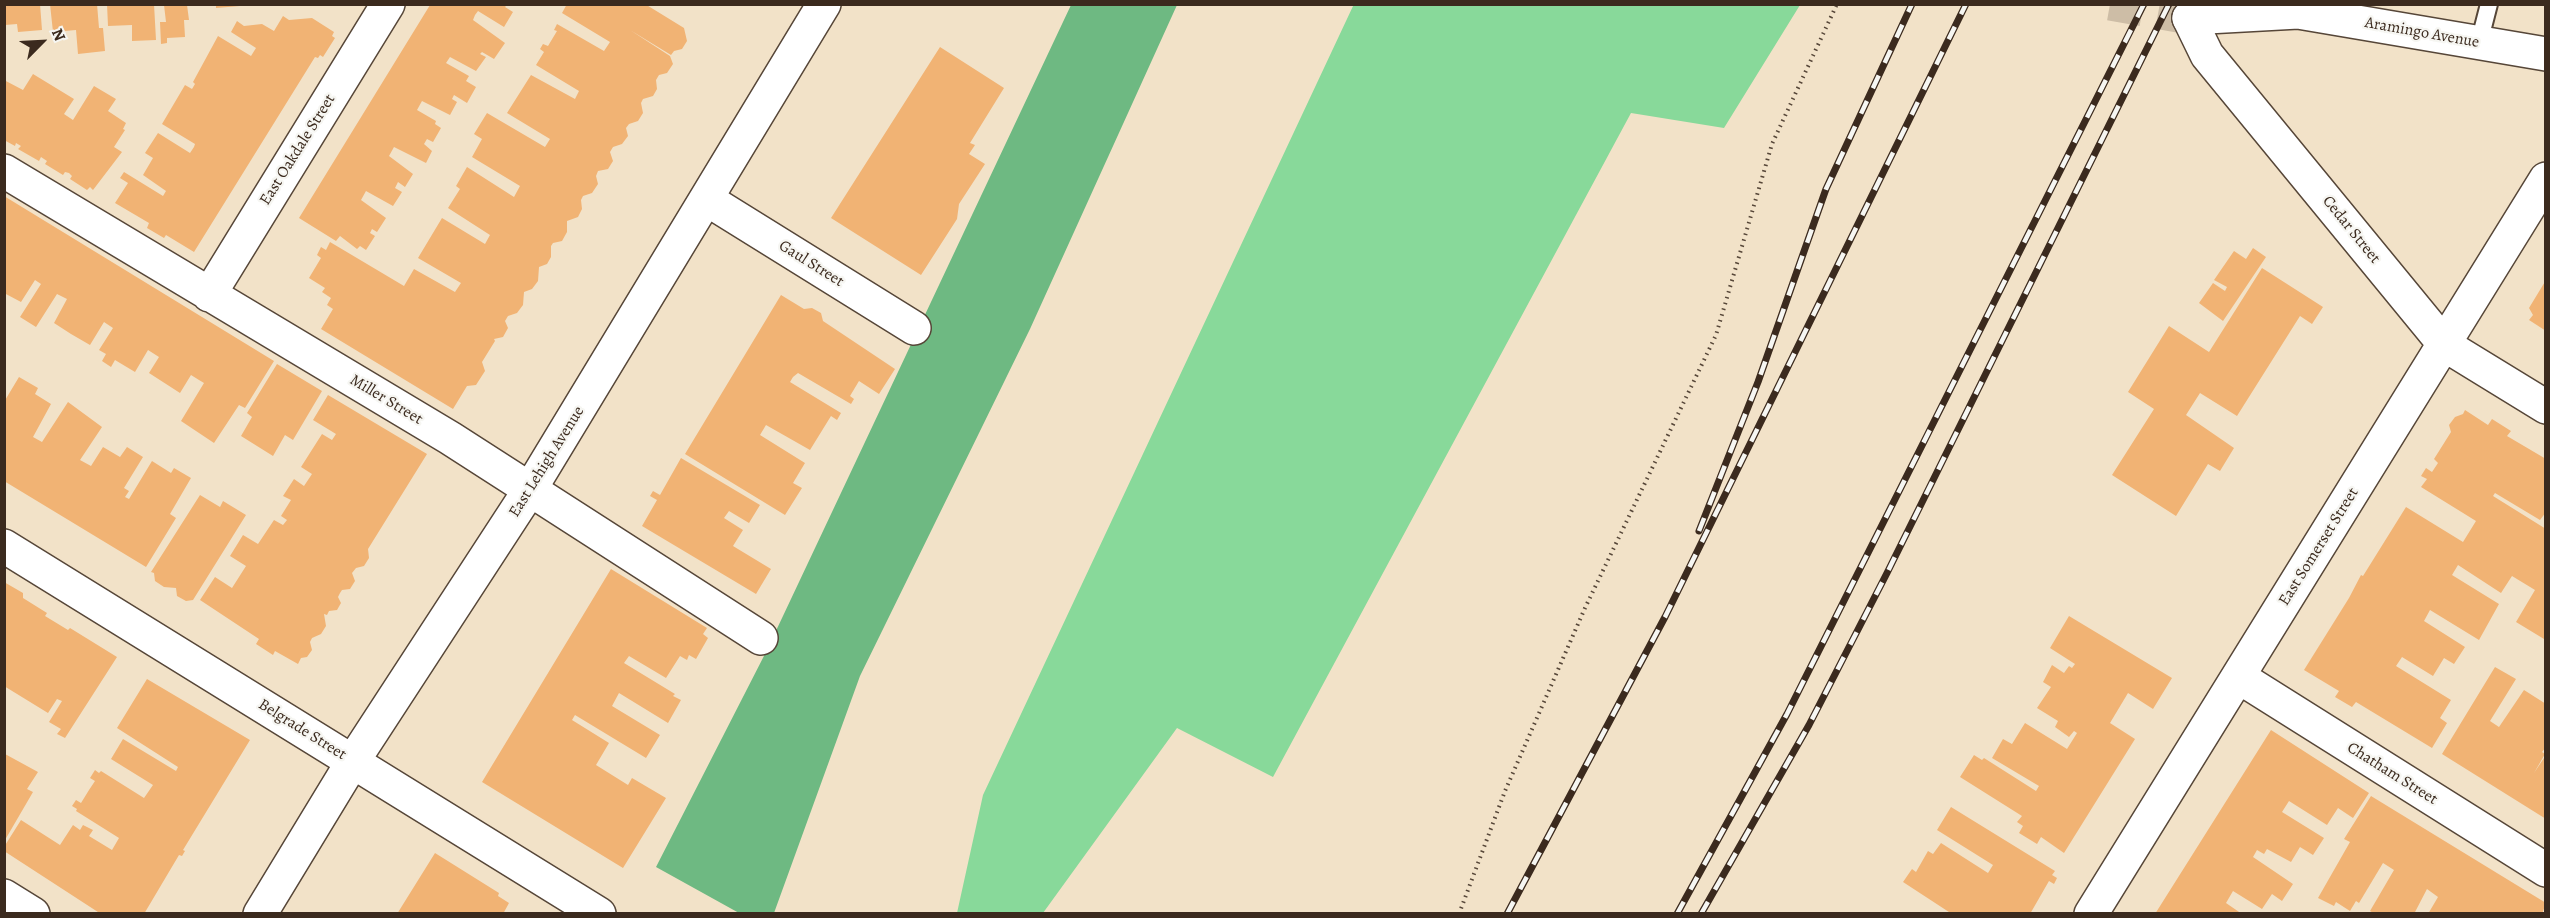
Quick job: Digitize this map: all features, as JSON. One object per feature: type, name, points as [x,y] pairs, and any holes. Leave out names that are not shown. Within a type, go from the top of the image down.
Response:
[{"type":"street","name":"East Oakdale Street","points":[[209,295],[388,4]]},
{"type":"street","name":"East Lehigh Avenue","points":[[260,914],[353,761],[529,491],[708,200],[824,4]]},
{"type":"street","name":"Aramingo Avenue","points":[[2189,18],[2291,8],[2546,54]]},
{"type":"street","name":"Cedar Street","points":[[2189,18],[2207,55],[2445,345],[2546,407]]},
{"type":"street","name":"Miller Street","points":[[4,171],[450,438],[529,491],[761,638]]},
{"type":"street","name":"East Somerset Street","points":[[2091,914],[2445,345],[2546,178]]},
{"type":"street","name":"Gaul Street","points":[[708,200],[914,328]]},
{"type":"street","name":"Belgrade Street","points":[[4,546],[599,914]]},
{"type":"street","name":"Chatham Street","points":[[2239,677],[2546,870]]},
{"type":"street","points":[[4,896],[33,914]]},
{"type":"lane","points":[[2479,43],[2488,4]]},
{"type":"path","points":[[1459,914],[1504,791],[1585,608],[1716,334],[1772,144],[1837,4]]},
{"type":"green space","points":[[1354,4],[1800,5],[1724,128],[1631,113],[1273,777],[1177,728],[1043,913],[957,913],[983,795]]},
{"type":"green space","points":[[1071,5],[1177,5],[1030,329],[860,676],[774,913],[739,913],[656,867],[766,652]]},
{"type":"building","points":[[5,4],[40,4],[42,30],[18,32],[17,24],[5,25]]},
{"type":"building","points":[[50,4],[97,4],[99,28],[103,28],[105,51],[78,54],[76,30],[53,32]]},
{"type":"building","points":[[107,4],[154,4],[156,40],[132,41],[132,25],[108,26]]},
{"type":"building","points":[[216,4],[239,4],[240,6],[216,8]]},
{"type":"building","points":[[567,4],[645,4],[684,28],[687,41],[682,49],[674,51],[671,55],[630,30],[670,56],[673,64],[667,73],[659,75],[656,80],[657,89],[653,96],[643,99],[641,103],[643,113],[638,121],[629,124],[626,128],[628,136],[622,144],[613,147],[610,152],[613,161],[608,169],[598,171],[596,176],[598,184],[592,193],[583,196],[582,209],[578,217],[567,221],[567,232],[562,241],[553,243],[551,246],[551,257],[547,264],[539,267],[538,281],[532,289],[524,292],[523,305],[517,313],[508,316],[505,321],[508,328],[503,337],[494,339],[495,341],[482,362],[485,371],[476,385],[467,386],[453,409],[321,329],[333,309],[327,305],[331,298],[322,292],[325,288],[309,278],[321,258],[317,255],[321,247],[326,250],[330,242],[404,286],[414,269],[455,292],[461,283],[418,258],[442,218],[485,244],[490,235],[448,208],[460,189],[456,186],[467,167],[514,197],[520,186],[472,157],[482,139],[474,134],[487,113],[545,147],[550,139],[507,113],[531,75],[575,99],[579,91],[536,65],[544,52],[540,49],[543,44],[548,46],[557,31],[554,30],[557,24],[604,51],[610,42],[562,13]]},
{"type":"building","points":[[164,5],[187,5],[189,20],[184,20],[185,37],[167,38],[167,43],[161,44],[160,22],[166,22]]},
{"type":"building","points":[[430,5],[507,5],[505,7],[513,12],[504,27],[478,11],[475,15],[473,20],[505,43],[494,59],[482,52],[480,54],[486,57],[476,71],[450,57],[446,63],[469,76],[466,81],[476,87],[467,103],[454,95],[452,99],[457,102],[450,115],[422,101],[417,110],[436,121],[435,124],[441,128],[433,142],[427,139],[424,144],[432,151],[426,163],[394,147],[389,156],[413,174],[405,187],[398,182],[395,188],[402,192],[393,206],[366,191],[361,200],[386,218],[377,232],[372,229],[370,233],[375,236],[366,250],[360,246],[357,249],[340,236],[336,241],[299,218]]},
{"type":"building","points":[[283,16],[289,20],[312,18],[334,32],[332,36],[335,38],[323,57],[320,55],[318,58],[315,57],[194,252],[166,235],[164,238],[147,228],[149,223],[115,203],[128,183],[120,178],[124,172],[163,196],[166,191],[143,175],[153,158],[145,153],[158,133],[190,153],[194,147],[195,144],[162,124],[185,85],[192,89],[195,84],[193,82],[218,36],[251,56],[256,48],[231,32],[237,21],[244,26],[262,24],[274,31]]},
{"type":"building","points":[[940,47],[1004,88],[970,143],[975,145],[969,154],[985,164],[959,204],[957,219],[921,275],[831,218]]},
{"type":"building","points":[[33,74],[74,99],[64,114],[73,120],[94,86],[116,99],[108,111],[126,123],[123,129],[125,130],[114,147],[122,152],[93,190],[90,187],[87,190],[70,179],[72,176],[69,173],[65,172],[63,175],[45,164],[47,161],[41,157],[39,161],[18,149],[21,146],[16,143],[15,146],[4,140],[4,80],[23,90]]},
{"type":"building","points":[[4,196],[274,361],[245,408],[239,405],[214,443],[181,421],[204,383],[191,375],[180,393],[149,373],[159,357],[148,350],[135,372],[115,360],[111,367],[102,361],[106,354],[99,350],[113,328],[104,322],[90,345],[71,334],[54,323],[67,299],[57,294],[36,327],[20,317],[41,284],[35,280],[21,302],[4,293]]},
{"type":"building","points":[[2253,248],[2266,257],[2223,321],[2199,303],[2213,283],[2225,291],[2227,287],[2214,280],[2234,251],[2246,259]]},
{"type":"building","points":[[2262,268],[2323,307],[2312,324],[2300,316],[2237,416],[2200,393],[2186,415],[2234,448],[2220,471],[2208,464],[2176,516],[2112,475],[2154,409],[2128,392],[2169,326],[2209,352]]},
{"type":"building","points":[[2546,280],[2546,331],[2529,320],[2533,315],[2529,308]]},
{"type":"building","points":[[781,295],[804,309],[812,308],[821,313],[823,321],[895,369],[879,394],[859,381],[850,396],[854,399],[851,404],[798,373],[793,377],[790,382],[841,413],[837,420],[831,416],[810,450],[766,425],[760,435],[805,463],[793,483],[802,488],[785,515],[685,454]]},
{"type":"building","points":[[277,364],[322,391],[293,440],[285,435],[273,456],[241,436],[252,417],[247,413]]},
{"type":"building","points":[[19,377],[38,388],[35,394],[51,404],[33,437],[42,442],[68,402],[102,427],[80,460],[91,466],[103,447],[120,457],[127,447],[143,457],[124,488],[129,491],[125,497],[129,499],[152,461],[171,473],[174,468],[191,478],[170,514],[176,518],[146,567],[4,481],[4,402]]},
{"type":"building","points":[[328,395],[427,454],[368,549],[369,558],[364,566],[356,568],[352,573],[355,581],[350,589],[342,590],[340,593],[338,597],[341,603],[337,610],[329,611],[327,615],[324,614],[326,626],[321,634],[312,638],[310,642],[312,650],[307,657],[301,658],[298,664],[275,651],[273,655],[256,644],[259,639],[200,600],[215,577],[232,588],[246,566],[230,556],[243,535],[258,544],[274,520],[283,525],[287,520],[281,516],[291,500],[283,496],[294,479],[304,486],[312,474],[301,467],[322,434],[332,440],[336,434],[313,420]]},
{"type":"building","points":[[2465,410],[2488,425],[2492,419],[2511,431],[2507,436],[2546,459],[2546,512],[2540,520],[2495,493],[2493,496],[2546,529],[2546,636],[2544,639],[2516,622],[2535,590],[2512,576],[2501,593],[2458,565],[2452,575],[2499,604],[2479,640],[2430,610],[2424,621],[2465,647],[2454,664],[2444,658],[2433,676],[2402,657],[2396,666],[2451,700],[2440,718],[2447,723],[2432,748],[2356,702],[2352,707],[2335,697],[2339,691],[2304,670],[2361,575],[2363,576],[2406,507],[2463,542],[2476,521],[2421,487],[2427,479],[2421,476],[2426,468],[2432,472],[2438,463],[2434,459],[2451,432],[2449,425]]},
{"type":"building","points":[[681,458],[760,505],[749,523],[729,511],[724,518],[743,530],[733,546],[771,569],[756,594],[642,526],[657,500],[650,496],[653,491],[660,495]]},
{"type":"building","points":[[200,495],[220,507],[223,501],[246,515],[193,600],[186,601],[177,596],[176,588],[164,587],[155,581],[154,573],[151,572]]},
{"type":"building","points":[[611,569],[707,628],[703,634],[708,638],[696,659],[689,655],[687,660],[680,656],[666,678],[629,656],[624,663],[681,700],[668,723],[619,693],[612,706],[660,735],[646,758],[575,715],[572,720],[609,743],[596,765],[628,785],[632,778],[666,798],[623,868],[482,782]]},
{"type":"building","points":[[4,582],[23,593],[23,598],[47,613],[45,616],[68,630],[70,628],[117,657],[65,738],[57,734],[61,729],[49,722],[62,701],[57,699],[48,713],[4,686]]},
{"type":"building","points":[[2069,616],[2172,678],[2153,709],[2128,693],[2110,723],[2135,739],[2064,853],[2041,837],[2037,844],[2019,833],[2023,826],[2017,822],[2022,816],[1960,777],[1974,755],[1982,760],[1984,758],[2036,791],[2039,786],[1992,758],[2003,739],[2012,744],[2025,723],[2067,749],[2077,733],[2074,731],[2069,737],[2055,727],[2058,721],[2037,708],[2051,687],[2043,682],[2052,665],[2064,673],[2069,666],[2072,668],[2075,664],[2050,648]]},
{"type":"building","points":[[2495,667],[2516,679],[2490,721],[2499,727],[2524,690],[2546,704],[2546,747],[2542,752],[2545,754],[2534,773],[2546,755],[2546,819],[2442,754]]},
{"type":"building","points":[[147,679],[250,740],[183,850],[185,851],[182,856],[179,855],[144,914],[101,914],[4,851],[4,847],[21,820],[60,845],[73,825],[80,830],[83,825],[93,830],[89,836],[112,850],[119,838],[76,811],[77,809],[72,806],[76,800],[81,803],[95,781],[90,778],[95,770],[99,773],[101,771],[144,798],[153,785],[111,759],[123,739],[176,771],[178,767],[117,728]]},
{"type":"building","points":[[2271,730],[2369,793],[2353,818],[2338,808],[2327,825],[2289,801],[2282,812],[2324,838],[2313,855],[2300,847],[2291,862],[2267,849],[2264,854],[2257,850],[2253,857],[2293,884],[2282,901],[2272,894],[2262,909],[2233,891],[2226,903],[2242,914],[2155,914]]},
{"type":"building","points":[[5,754],[38,772],[27,789],[33,792],[5,840]]},
{"type":"building","points":[[2371,796],[2546,903],[2542,914],[2428,914],[2438,897],[2427,889],[2414,914],[2375,914],[2370,911],[2394,870],[2383,863],[2359,903],[2356,901],[2350,911],[2336,902],[2334,906],[2318,898],[2350,842],[2344,839]]},
{"type":"building","points":[[1951,807],[2055,871],[2052,875],[2057,878],[2054,884],[2049,881],[2030,914],[1952,914],[1903,882],[1912,869],[1916,872],[1928,851],[1933,854],[1941,843],[1988,873],[1993,865],[1937,830]]},
{"type":"building","points":[[435,853],[499,893],[498,896],[509,903],[503,914],[397,914]]},
{"type":"tunnel","points":[[2110,4],[2189,18]]},
{"type":"railway","points":[[1699,531],[1758,382],[1826,189],[1912,4]]},
{"type":"railway","points":[[1507,914],[1665,617],[1966,4]]},
{"type":"railway","points":[[1677,914],[1787,714],[2144,4]]},
{"type":"railway","points":[[1701,914],[1809,725],[1887,573],[2169,4]]}]
